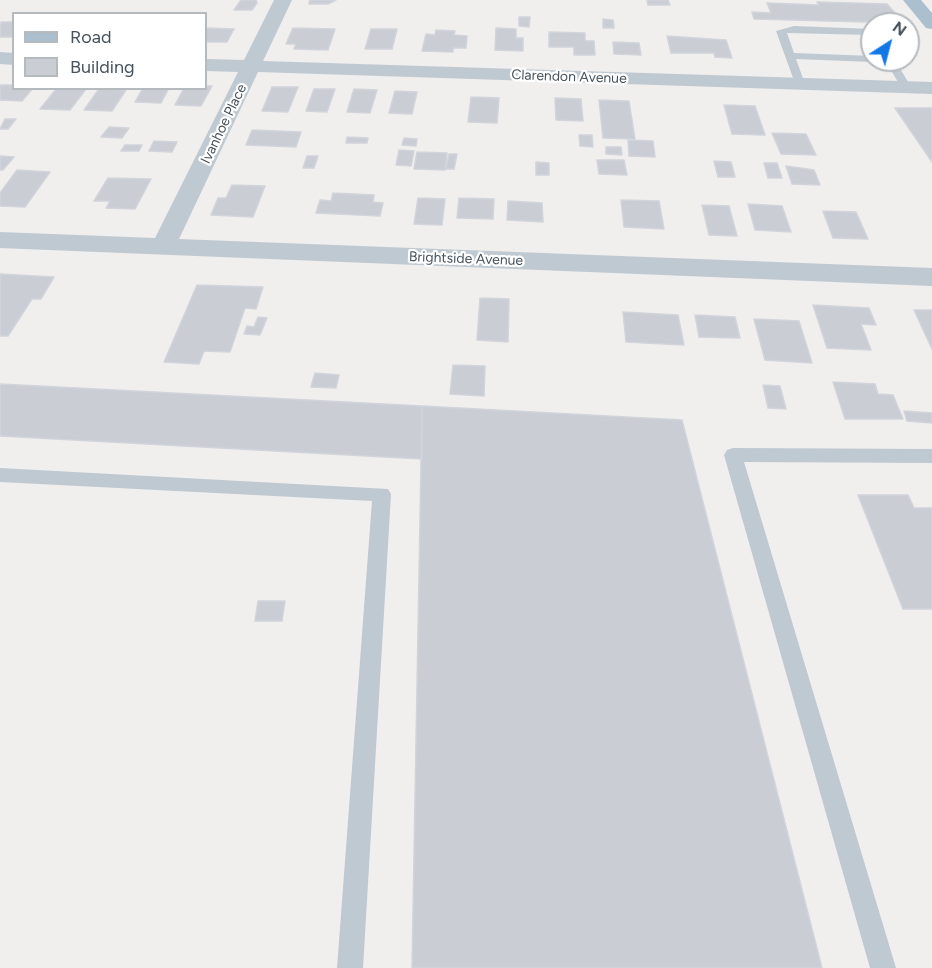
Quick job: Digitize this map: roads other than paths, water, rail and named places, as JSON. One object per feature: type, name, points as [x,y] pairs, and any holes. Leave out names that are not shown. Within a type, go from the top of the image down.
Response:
[{"type":"main road","points":[[912,0],[932,24]]},
{"type":"street","name":"Ivanhoe Place","points":[[163,247],[283,0]]},
{"type":"street","name":"Clarendon Avenue","points":[[207,65],[932,88]]},
{"type":"street","name":"Brightside Avenue","points":[[0,240],[932,277]]},
{"type":"lane","points":[[800,84],[781,31],[787,29],[860,32]]},
{"type":"lane","points":[[790,56],[860,59]]},
{"type":"lane","points":[[897,72],[906,87]]},
{"type":"lane","points":[[883,968],[733,455],[932,456]]},
{"type":"lane","points":[[0,475],[382,494],[350,968]]}]
